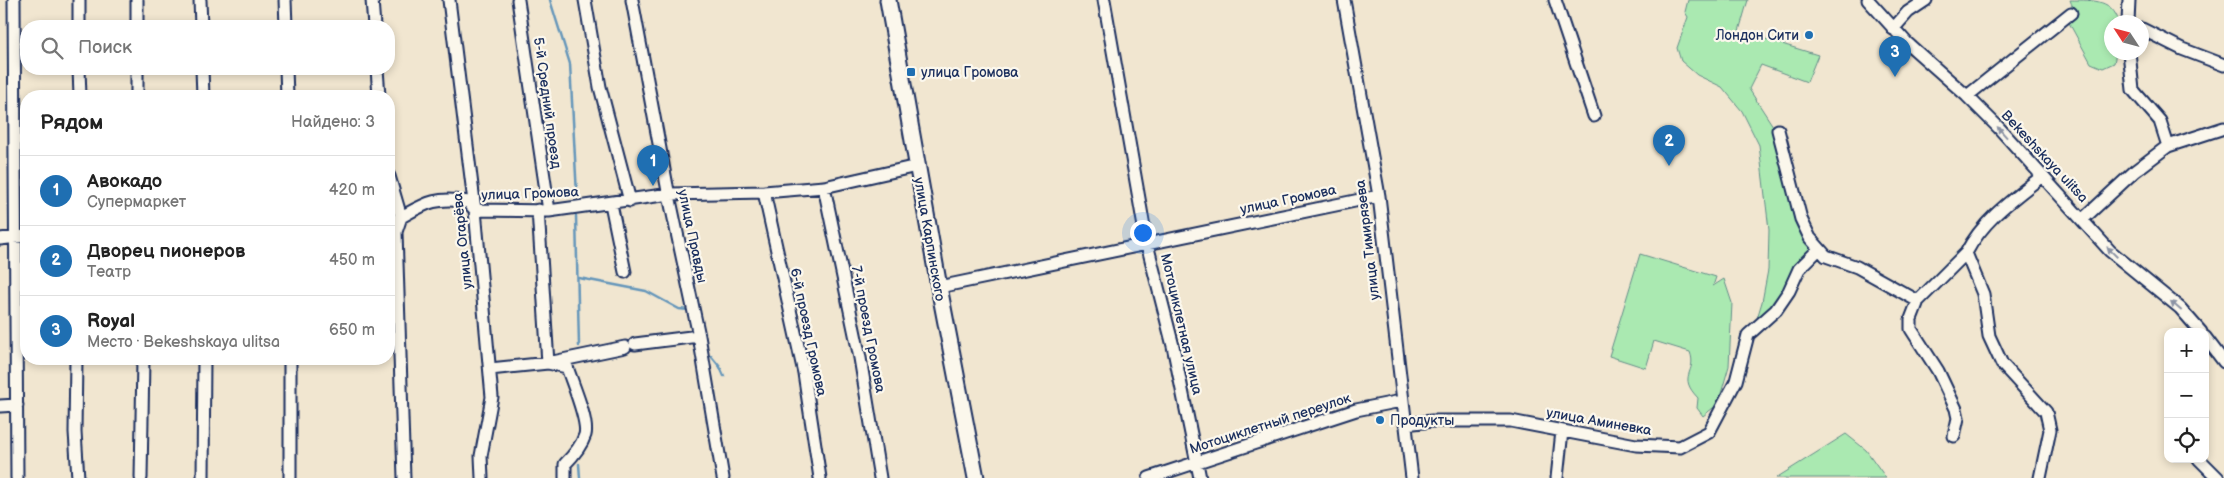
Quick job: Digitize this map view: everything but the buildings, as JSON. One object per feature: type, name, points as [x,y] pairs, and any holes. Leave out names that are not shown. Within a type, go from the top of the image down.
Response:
[{"type":"main road","name":"улица Карпинского","points":[[888,0],[939,287],[976,478]]},
{"type":"street","points":[[14,0],[20,177]]},
{"type":"street","points":[[79,0],[79,20]]},
{"type":"street","points":[[136,0],[137,20]]},
{"type":"street","points":[[200,0],[201,20]]},
{"type":"street","points":[[285,0],[286,20]]},
{"type":"street","points":[[372,0],[374,20]]},
{"type":"street","name":"улица Огарёва","points":[[449,0],[475,210],[492,397],[481,456],[482,478]]},
{"type":"street","name":"5-й Средний проезд","points":[[518,0],[544,210],[548,363]]},
{"type":"street","points":[[585,0],[600,87],[630,201]]},
{"type":"street","name":"улица Правды","points":[[632,0],[699,336],[723,478]]},
{"type":"street","name":"Мотоциклетная улица","points":[[1104,0],[1147,244],[1173,346],[1200,478]]},
{"type":"street","name":"улица Тимирязева","points":[[1344,0],[1378,196],[1405,424],[1409,478]]},
{"type":"street","points":[[1555,0],[1594,116]]},
{"type":"street","name":"Bekeshskaya ulitsa","points":[[1868,0],[1893,28],[1967,96],[2041,177],[2083,219],[2110,251],[2180,308],[2198,328]]},
{"type":"street","points":[[1893,28],[1908,12],[1926,0]]},
{"type":"street","points":[[2128,15],[2129,0]]},
{"type":"street","points":[[1967,96],[2071,13]]},
{"type":"street","points":[[2149,32],[2178,47],[2224,65]]},
{"type":"street","points":[[2130,60],[2133,90],[2160,121],[2168,146]]},
{"type":"street","points":[[80,75],[80,90]]},
{"type":"street","points":[[137,75],[137,90]]},
{"type":"street","points":[[202,75],[202,90]]},
{"type":"street","points":[[286,75],[287,90]]},
{"type":"street","points":[[377,75],[379,90]]},
{"type":"street","points":[[2083,219],[2134,171],[2168,146],[2224,128]]},
{"type":"street","points":[[1778,130],[1801,219],[1810,238],[1817,247],[1826,256],[1857,267],[1918,301]]},
{"type":"street","name":"улица Громова","points":[[395,219],[421,205],[439,200],[468,202],[475,210],[544,210],[612,204],[670,194],[764,192],[824,187],[917,166]]},
{"type":"street","points":[[1954,436],[1958,418],[1956,409],[1938,371],[1911,329],[1911,319],[1918,301],[1966,253],[1985,223],[2041,177]]},
{"type":"street","name":"7-й проезд Громова","points":[[824,187],[860,358],[880,478]]},
{"type":"street","name":"6-й проезд Громова","points":[[764,192],[804,373],[820,478]]},
{"type":"street","name":"улица Громова","points":[[939,287],[1378,196]]},
{"type":"street","points":[[395,198],[400,217],[396,232],[404,478]]},
{"type":"street","points":[[612,204],[625,272]]},
{"type":"street","points":[[0,239],[20,236]]},
{"type":"street","name":"улица Аминевка","points":[[1405,424],[1432,421],[1511,421],[1636,446],[1680,447],[1709,432],[1736,381],[1748,335],[1776,310],[1789,291],[1799,269],[1817,251],[1817,247]]},
{"type":"street","points":[[1966,253],[1983,294],[1989,336],[2002,364],[2046,412],[2050,430],[2040,478]]},
{"type":"street","points":[[17,478],[20,304]]},
{"type":"street","points":[[490,369],[548,363],[630,345],[699,336]]},
{"type":"street","points":[[2209,342],[2224,362]]},
{"type":"street","points":[[548,363],[567,368],[583,417],[585,434],[575,455],[565,464],[565,478]]},
{"type":"street","points":[[76,365],[75,432],[78,478]]},
{"type":"street","points":[[141,478],[142,365]]},
{"type":"street","points":[[203,478],[204,365]]},
{"type":"street","points":[[290,365],[290,478]]},
{"type":"street","name":"Мотоциклетный переулок","points":[[1149,478],[1356,410],[1401,401]]},
{"type":"street","points":[[0,406],[17,405]]},
{"type":"street","points":[[1558,478],[1562,431]]},
{"type":"street","points":[[2203,463],[2218,478]]},
{"type":"green space","points":[[1688,0],[1748,0],[1739,31],[1818,55],[1807,82],[1761,65],[1749,89],[1773,126],[1797,217],[1811,249],[1780,298],[1755,325],[1762,302],[1768,270],[1769,230],[1759,145],[1742,111],[1722,87],[1697,75],[1681,61],[1677,48],[1688,17],[1685,12]]},
{"type":"green space","points":[[2070,0],[2095,1],[2112,9],[2116,15],[2104,15],[2104,60],[2115,60],[2114,63],[2103,68],[2091,63],[2068,21],[2074,11]]},
{"type":"green space","points":[[1640,254],[1716,277],[1713,286],[1724,279],[1732,303],[1729,366],[1718,404],[1703,416],[1697,408],[1698,398],[1689,384],[1688,379],[1692,365],[1690,352],[1654,341],[1646,368],[1609,356]]},
{"type":"green space","points":[[1846,434],[1866,450],[1886,478],[1776,478]]},
{"type":"waterway","points":[[550,0],[570,64],[577,195]]},
{"type":"waterway","points":[[576,216],[579,346]]},
{"type":"waterway","points":[[579,278],[646,291],[679,309],[689,310]]},
{"type":"waterway","points":[[711,356],[720,367],[724,376]]},
{"type":"waterway","points":[[579,464],[580,478]]},
{"type":"place","name":"Лондон Сити","points":[[1809,35]]},
{"type":"place","name":"улица Громова","points":[[911,72]]},
{"type":"place","name":"Royal","points":[[1895,77]]},
{"type":"place","name":"Дворец пионеров","points":[[1669,166]]},
{"type":"place","name":"Авокадо","points":[[653,186]]},
{"type":"place","name":"Продукты","points":[[1380,420]]}]
